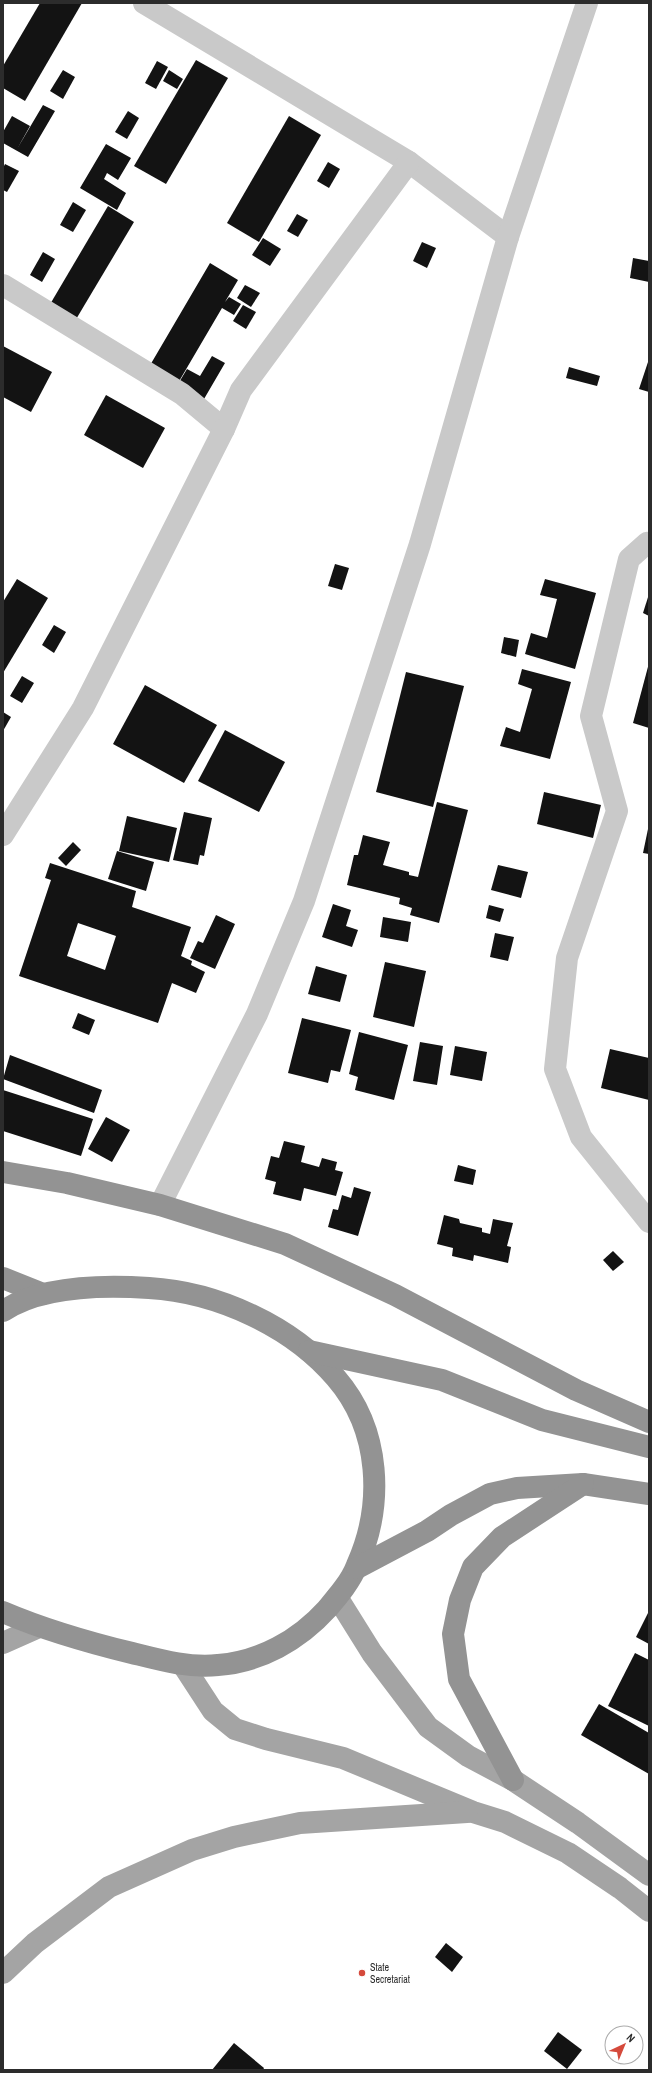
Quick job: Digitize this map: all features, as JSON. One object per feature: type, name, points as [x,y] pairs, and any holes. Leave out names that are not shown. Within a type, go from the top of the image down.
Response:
[{"type":"highway","points":[[3,1172],[67,1183],[160,1205],[285,1244],[395,1295],[576,1390],[649,1422]]},
{"type":"highway","points":[[3,1278],[43,1294]]},
{"type":"highway","points":[[3,1311],[17,1302],[43,1294],[112,1286],[164,1289],[216,1301],[265,1322],[309,1351],[338,1379],[358,1413],[372,1451],[376,1491],[370,1530],[357,1568],[337,1598],[314,1624],[285,1645],[253,1658],[218,1666],[183,1665],[80,1640],[39,1627],[3,1612]]},
{"type":"highway","points":[[309,1351],[442,1380],[542,1420],[649,1447]]},
{"type":"highway","points":[[357,1568],[427,1532],[451,1515],[490,1494],[517,1488],[583,1484],[649,1494]]},
{"type":"highway","points":[[513,1780],[459,1679],[453,1634],[460,1600],[473,1567],[502,1537],[583,1484]]},
{"type":"main road","points":[[337,1598],[372,1653],[428,1727],[468,1756],[513,1780],[578,1822],[649,1875]]},
{"type":"main road","points":[[3,1643],[39,1627]]},
{"type":"main road","points":[[183,1665],[213,1711],[235,1730],[343,1758],[473,1812],[505,1822],[568,1853],[620,1888],[649,1911]]},
{"type":"main road","points":[[3,1974],[35,1942],[109,1887],[192,1850],[234,1837],[300,1823],[473,1812]]},
{"type":"street","points":[[144,3],[410,162],[508,237]]},
{"type":"street","points":[[160,1205],[257,1014],[304,900],[420,544],[508,237],[588,3]]},
{"type":"street","points":[[3,835],[83,708],[224,429],[241,390],[410,162]]},
{"type":"street","points":[[3,285],[182,394],[224,429]]},
{"type":"street","points":[[649,544],[647,543],[629,559],[591,716],[617,811],[568,958],[555,1069],[581,1137],[649,1222]]},
{"type":"building","points":[[40,3],[82,3],[25,101],[3,88],[3,66]]},
{"type":"building","points":[[196,60],[228,78],[166,184],[134,166]]},
{"type":"building","points":[[157,61],[168,67],[156,89],[145,83]]},
{"type":"building","points":[[63,70],[75,77],[63,99],[50,91]]},
{"type":"building","points":[[169,70],[183,79],[177,89],[163,81]]},
{"type":"building","points":[[43,105],[55,111],[28,157],[3,143],[3,132],[12,116],[30,126],[17,149]]},
{"type":"building","points":[[128,111],[139,118],[127,139],[115,132]]},
{"type":"building","points":[[289,116],[321,135],[259,242],[227,223]]},
{"type":"building","points":[[106,144],[131,158],[118,180],[107,173],[104,179],[126,193],[117,210],[80,188]]},
{"type":"building","points":[[328,162],[340,169],[329,188],[317,181]]},
{"type":"building","points":[[5,164],[19,171],[7,192],[3,190],[3,168]]},
{"type":"building","points":[[73,202],[86,210],[73,232],[60,225]]},
{"type":"building","points":[[108,206],[134,222],[75,321],[49,306]]},
{"type":"building","points":[[297,214],[308,220],[298,237],[287,231]]},
{"type":"building","points":[[263,238],[281,249],[270,266],[252,255]]},
{"type":"building","points":[[422,242],[436,248],[427,268],[413,261]]},
{"type":"building","points":[[43,252],[55,259],[42,282],[30,275]]},
{"type":"building","points":[[633,258],[649,261],[649,282],[630,278]]},
{"type":"building","points":[[210,263],[238,280],[225,302],[229,297],[241,304],[234,315],[222,308],[178,383],[149,367]]},
{"type":"building","points":[[245,285],[260,293],[251,307],[237,298]]},
{"type":"building","points":[[243,305],[256,312],[246,329],[233,321]]},
{"type":"building","points":[[3,346],[52,372],[31,412],[3,397]]},
{"type":"building","points":[[212,356],[225,363],[204,399],[178,384],[187,369],[200,376]]},
{"type":"building","points":[[649,359],[649,392],[639,389]]},
{"type":"building","points":[[569,367],[600,376],[597,386],[566,378]]},
{"type":"building","points":[[106,395],[165,428],[143,468],[84,435]]},
{"type":"building","points":[[335,564],[349,568],[342,590],[328,586]]},
{"type":"building","points":[[17,579],[48,598],[3,673],[3,602]]},
{"type":"building","points":[[545,579],[596,593],[575,669],[525,654],[531,633],[547,638],[557,599],[540,595]]},
{"type":"building","points":[[649,594],[649,616],[643,613]]},
{"type":"building","points":[[54,625],[66,632],[54,653],[42,645]]},
{"type":"building","points":[[504,637],[519,640],[516,657],[501,653]]},
{"type":"building","points":[[649,663],[649,728],[633,723]]},
{"type":"building","points":[[522,669],[571,682],[550,759],[500,746],[506,727],[520,732],[532,689],[518,684]]},
{"type":"building","points":[[406,672],[464,686],[433,807],[376,792]]},
{"type":"building","points":[[22,676],[34,683],[22,703],[10,696]]},
{"type":"building","points":[[145,685],[217,725],[184,783],[113,744]]},
{"type":"building","points":[[3,712],[11,717],[3,731]]},
{"type":"building","points":[[225,730],[285,762],[259,812],[198,781]]},
{"type":"building","points":[[544,792],[601,805],[593,838],[537,824]]},
{"type":"building","points":[[437,802],[468,810],[439,923],[410,915],[412,908],[399,904],[400,898],[347,885],[354,855],[358,855],[363,835],[390,842],[383,865],[409,872],[409,875],[418,877]]},
{"type":"building","points":[[184,812],[212,818],[204,856],[200,855],[198,865],[173,860]]},
{"type":"building","points":[[127,816],[177,828],[169,862],[119,851]]},
{"type":"building","points":[[649,829],[649,854],[643,853]]},
{"type":"building","points":[[73,842],[81,850],[66,866],[58,858]]},
{"type":"building","points":[[117,851],[154,862],[146,891],[108,879]]},
{"type":"building","points":[[50,863],[136,891],[132,907],[191,927],[181,956],[192,961],[191,965],[205,972],[196,993],[172,983],[158,1023],[19,976],[51,880],[45,878]],"holes":[[[78,923],[116,936],[105,970],[67,956]]]},
{"type":"building","points":[[498,865],[528,872],[521,898],[491,890]]},
{"type":"building","points":[[333,904],[351,910],[346,926],[358,930],[352,947],[322,937]]},
{"type":"building","points":[[489,905],[504,909],[500,922],[486,918]]},
{"type":"building","points":[[216,915],[235,924],[215,969],[190,958],[198,941],[203,943]]},
{"type":"building","points":[[383,917],[411,922],[408,942],[380,937]]},
{"type":"building","points":[[495,933],[514,937],[508,961],[490,957]]},
{"type":"building","points":[[385,962],[426,971],[414,1027],[373,1017]]},
{"type":"building","points":[[316,966],[347,975],[340,1002],[308,994]]},
{"type":"building","points":[[78,1013],[95,1020],[89,1035],[72,1028]]},
{"type":"building","points":[[302,1018],[351,1030],[340,1072],[331,1070],[328,1083],[288,1073]]},
{"type":"building","points":[[359,1032],[408,1045],[394,1100],[355,1090],[358,1077],[349,1074]]},
{"type":"building","points":[[420,1042],[443,1046],[437,1085],[413,1081]]},
{"type":"building","points":[[455,1046],[487,1052],[482,1081],[450,1075]]},
{"type":"building","points":[[610,1049],[649,1058],[649,1100],[601,1088]]},
{"type":"building","points":[[10,1055],[102,1090],[94,1113],[3,1079]]},
{"type":"building","points":[[3,1090],[93,1119],[81,1156],[3,1131]]},
{"type":"building","points":[[106,1117],[130,1130],[112,1162],[88,1149]]},
{"type":"building","points":[[284,1141],[305,1146],[301,1162],[319,1167],[322,1158],[337,1162],[335,1170],[343,1172],[336,1196],[304,1188],[301,1201],[273,1194],[276,1182],[265,1179],[271,1156],[279,1158]]},
{"type":"building","points":[[458,1165],[476,1170],[473,1185],[454,1181]]},
{"type":"building","points":[[354,1187],[371,1192],[358,1236],[328,1227],[333,1209],[338,1210],[342,1195],[351,1198]]},
{"type":"building","points":[[444,1215],[459,1219],[460,1223],[482,1228],[482,1232],[490,1234],[493,1219],[513,1223],[507,1246],[511,1247],[508,1263],[474,1255],[473,1261],[452,1256],[453,1248],[437,1244]]},
{"type":"building","points":[[613,1251],[624,1262],[613,1271],[603,1260]]},
{"type":"building","points":[[649,1611],[649,1644],[636,1637]]},
{"type":"building","points":[[635,1653],[649,1660],[649,1726],[608,1706]]},
{"type":"building","points":[[599,1704],[649,1733],[649,1774],[581,1735]]},
{"type":"building","points":[[446,1943],[463,1957],[452,1972],[435,1957]]},
{"type":"building","points":[[558,2032],[582,2050],[567,2069],[544,2051]]},
{"type":"building","points":[[234,2043],[264,2068],[263,2070],[212,2070]]},
{"type":"place","name":"State Secretariat","points":[[362,1973]]}]
